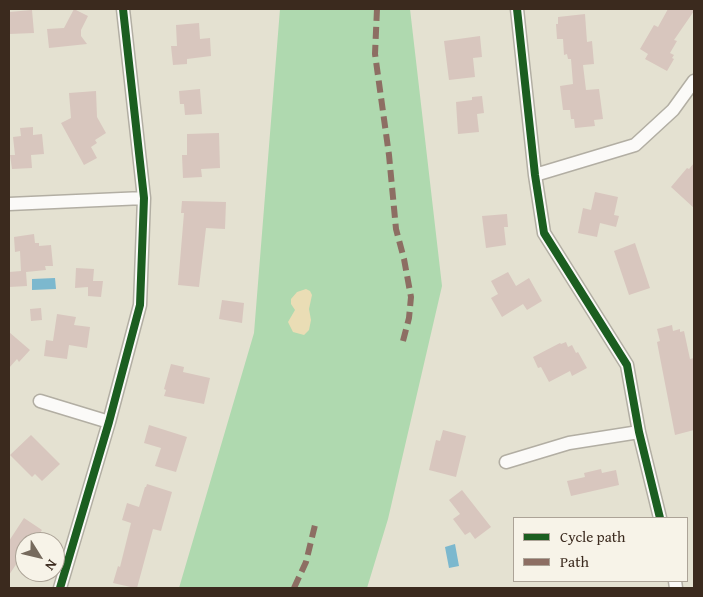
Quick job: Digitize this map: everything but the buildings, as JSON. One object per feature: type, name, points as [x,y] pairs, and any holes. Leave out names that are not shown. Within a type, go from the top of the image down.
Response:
[{"type":"street","points":[[60,588],[109,422],[140,305],[144,198],[123,9]]},
{"type":"street","points":[[517,9],[535,175],[544,233],[627,364],[639,432],[660,517]]},
{"type":"street","points":[[535,175],[636,145],[673,110],[694,81]]},
{"type":"street","points":[[9,204],[144,198]]},
{"type":"street","points":[[40,402],[109,422]]},
{"type":"street","points":[[506,462],[569,443],[639,432]]},
{"type":"green space","points":[[280,9],[410,9],[442,286],[388,519],[367,588],[179,588],[254,333]]},
{"type":"sand","points":[[306,289],[312,295],[309,309],[311,320],[309,330],[304,335],[293,332],[288,322],[295,310],[291,304],[291,299],[297,292]]},
{"type":"water","points":[[55,278],[56,289],[32,290],[32,279]]},
{"type":"water","points":[[455,544],[459,566],[449,568],[445,547]]},
{"type":"marked path","points":[[377,9],[375,54],[389,155],[396,229],[411,297],[409,318],[403,341]]},
{"type":"marked path","points":[[294,588],[306,562],[315,525]]},
{"type":"cycle path","points":[[60,588],[109,422],[140,305],[144,198],[123,9]]},
{"type":"cycle path","points":[[517,9],[535,175],[544,233],[627,365],[639,432],[660,517]]}]
